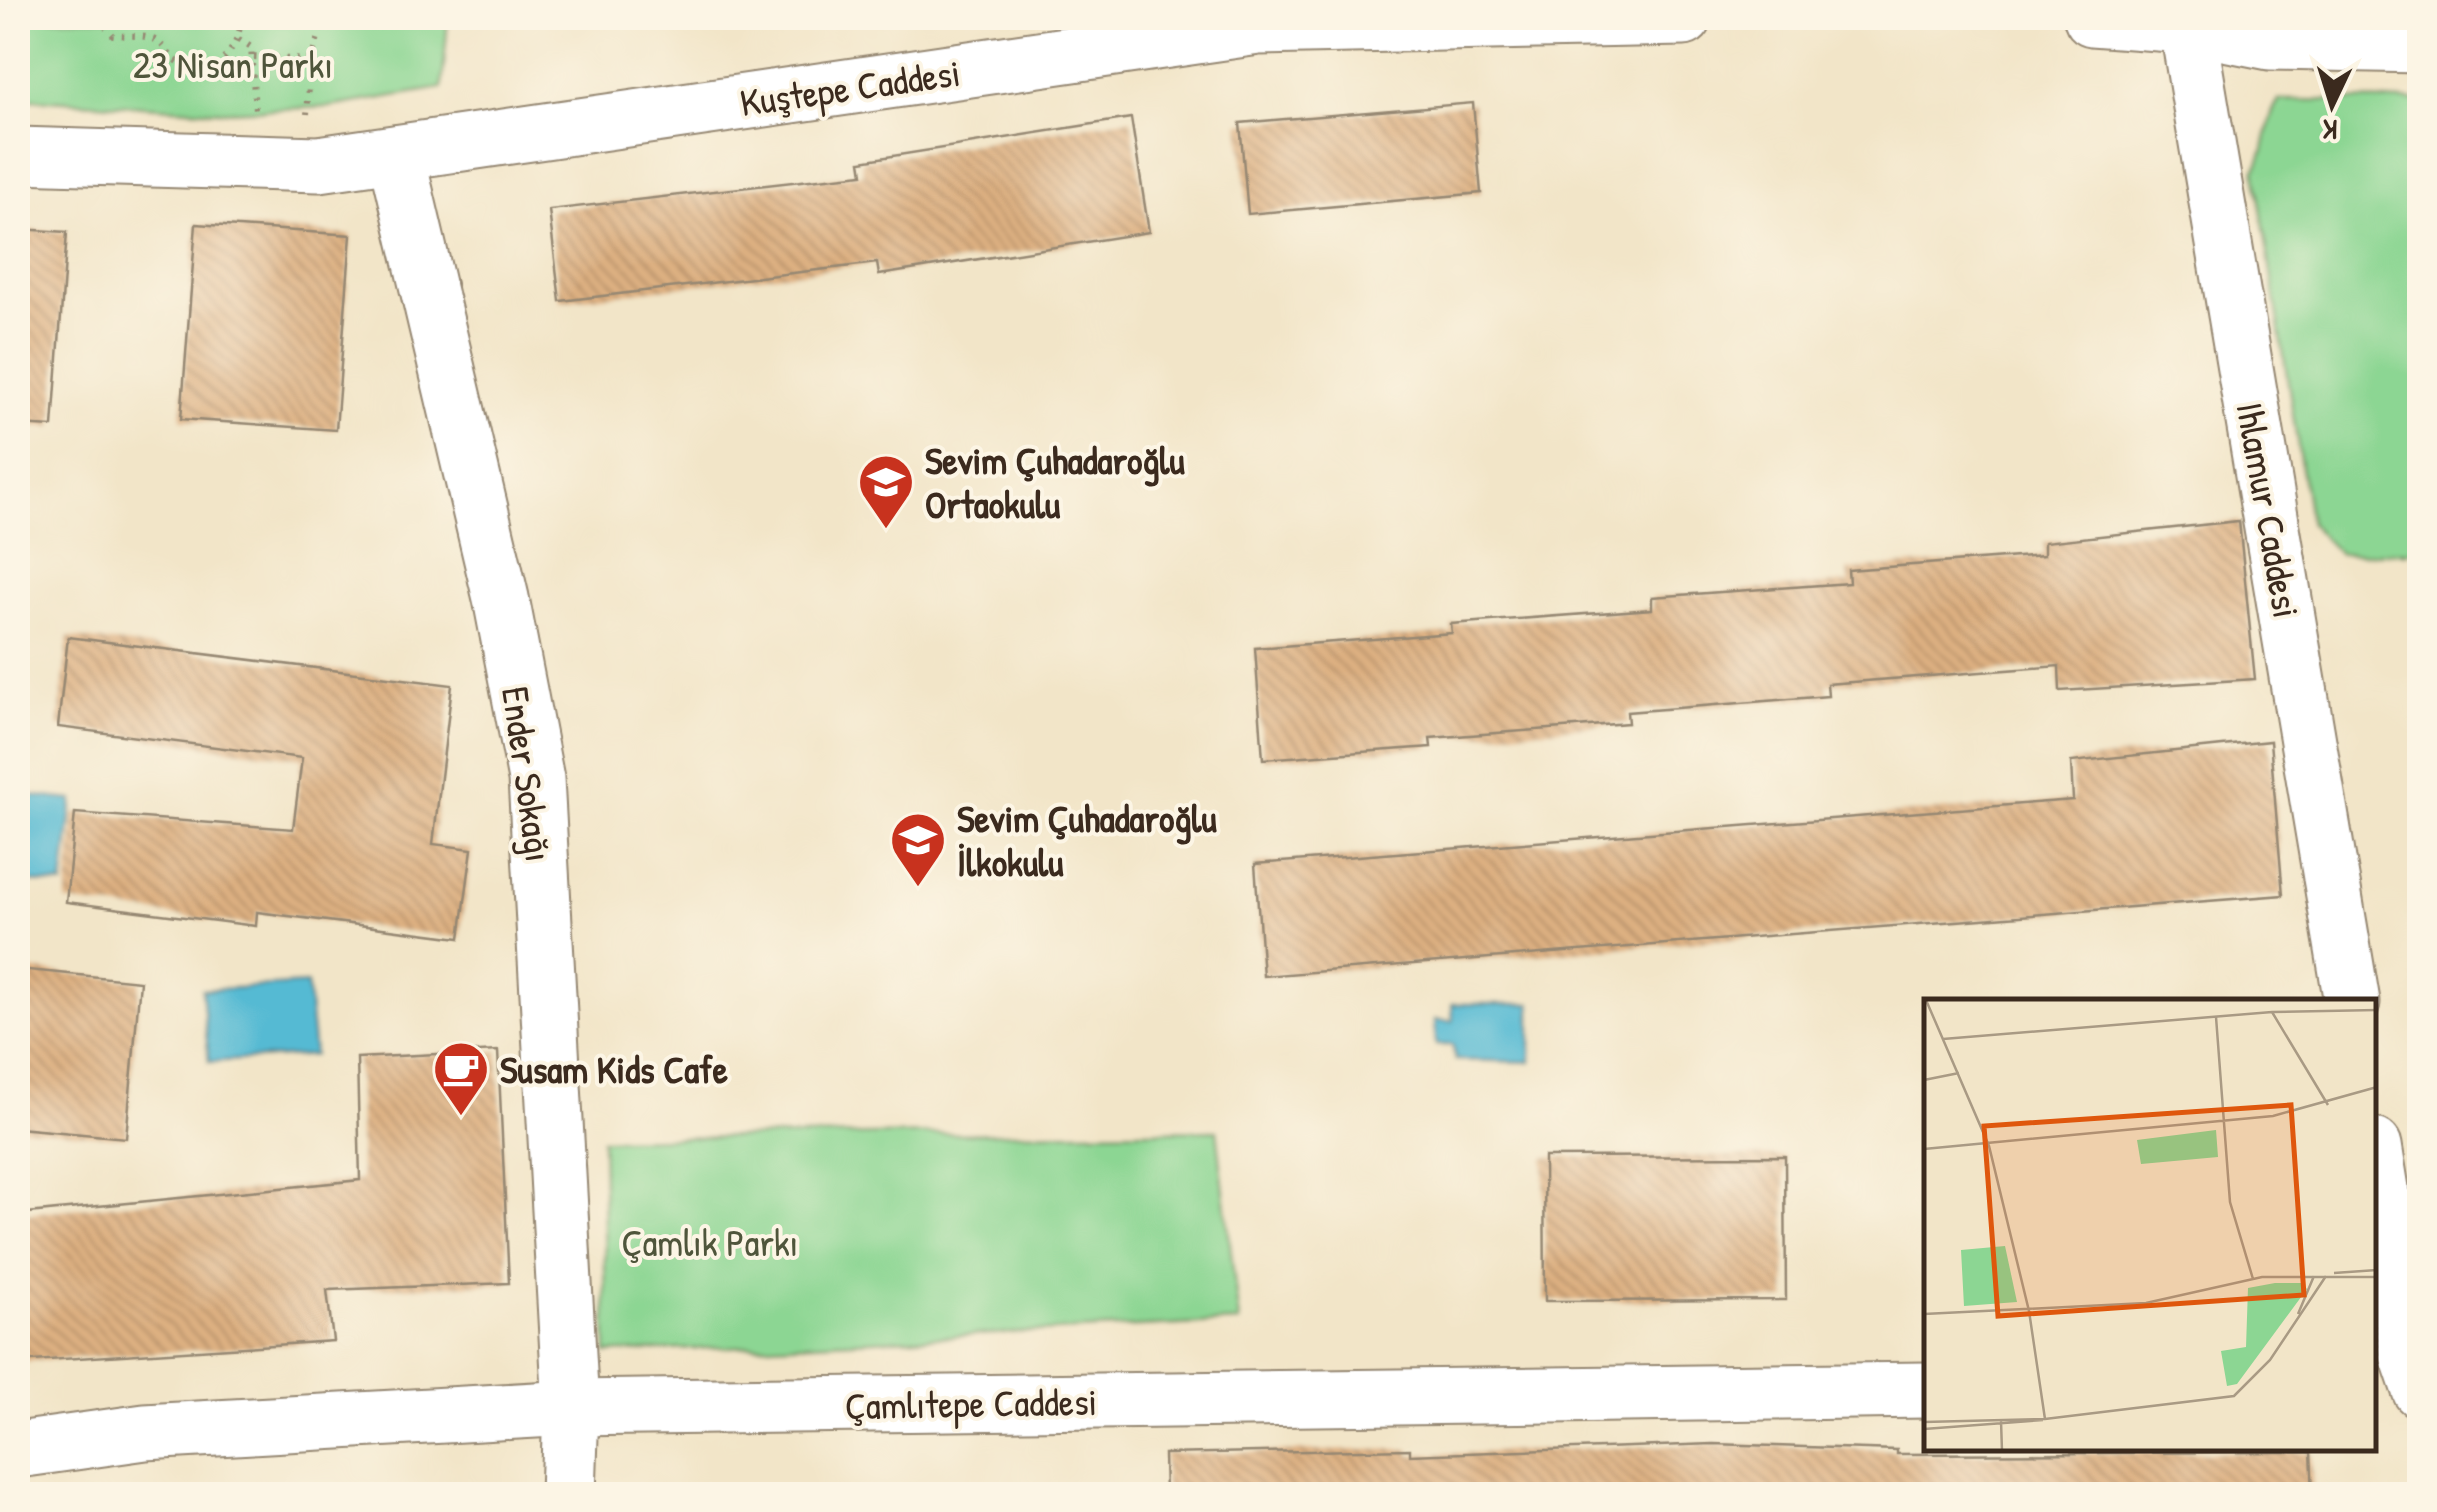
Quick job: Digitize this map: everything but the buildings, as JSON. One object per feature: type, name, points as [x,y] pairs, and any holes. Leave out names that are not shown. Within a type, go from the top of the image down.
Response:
[{"type":"street","name":"Kuştepe Caddesi","points":[[18,154],[319,164],[1258,27],[1684,18]]},
{"type":"street","points":[[2092,18],[2186,21],[2270,42],[2420,45]]},
{"type":"street","name":"Ihlamur Caddesi","points":[[2186,21],[2351,999]]},
{"type":"street","name":"Ender Sokağı","points":[[396,153],[501,598],[536,779],[571,1408],[568,1494]]},
{"type":"street","points":[[2377,1167],[2405,1365]]},
{"type":"street","name":"Çamlıtepe Caddesi","points":[[18,1450],[145,1432],[571,1408],[1924,1390]]},
{"type":"path","points":[[98,18],[113,35],[150,38],[179,62],[191,66],[217,65],[236,48],[242,18]]},
{"type":"path","points":[[307,115],[311,60],[324,18]]},
{"type":"path","points":[[239,39],[251,47],[254,57],[255,117]]},
{"type":"path","points":[[254,57],[311,60]]},
{"type":"green space","name":"23 Nisan Parkı","points":[[18,18],[448,18],[442,88],[329,107],[221,111],[18,98]]},
{"type":"green space","points":[[2279,100],[2419,101],[2419,551],[2339,554],[2310,524],[2255,170]]},
{"type":"green space","name":"Çamlık Parkı","points":[[1217,1130],[1239,1322],[607,1353],[602,1139]]},
{"type":"water","points":[[18,794],[73,800],[63,885],[18,881]]},
{"type":"water","points":[[307,984],[314,1055],[209,1062],[202,990]]},
{"type":"water","points":[[1452,1004],[1531,1004],[1531,1062],[1455,1060],[1453,1045],[1436,1045],[1435,1020],[1453,1021]]},
{"type":"place","name":"Sevim Çuhadaroğlu Ortaokulu","points":[[886,531]]},
{"type":"place","name":"Sevim Çuhadaroğlu İlkokulu","points":[[918,889]]},
{"type":"place","name":"Susam Kids Cafe","points":[[461,1118]]}]
